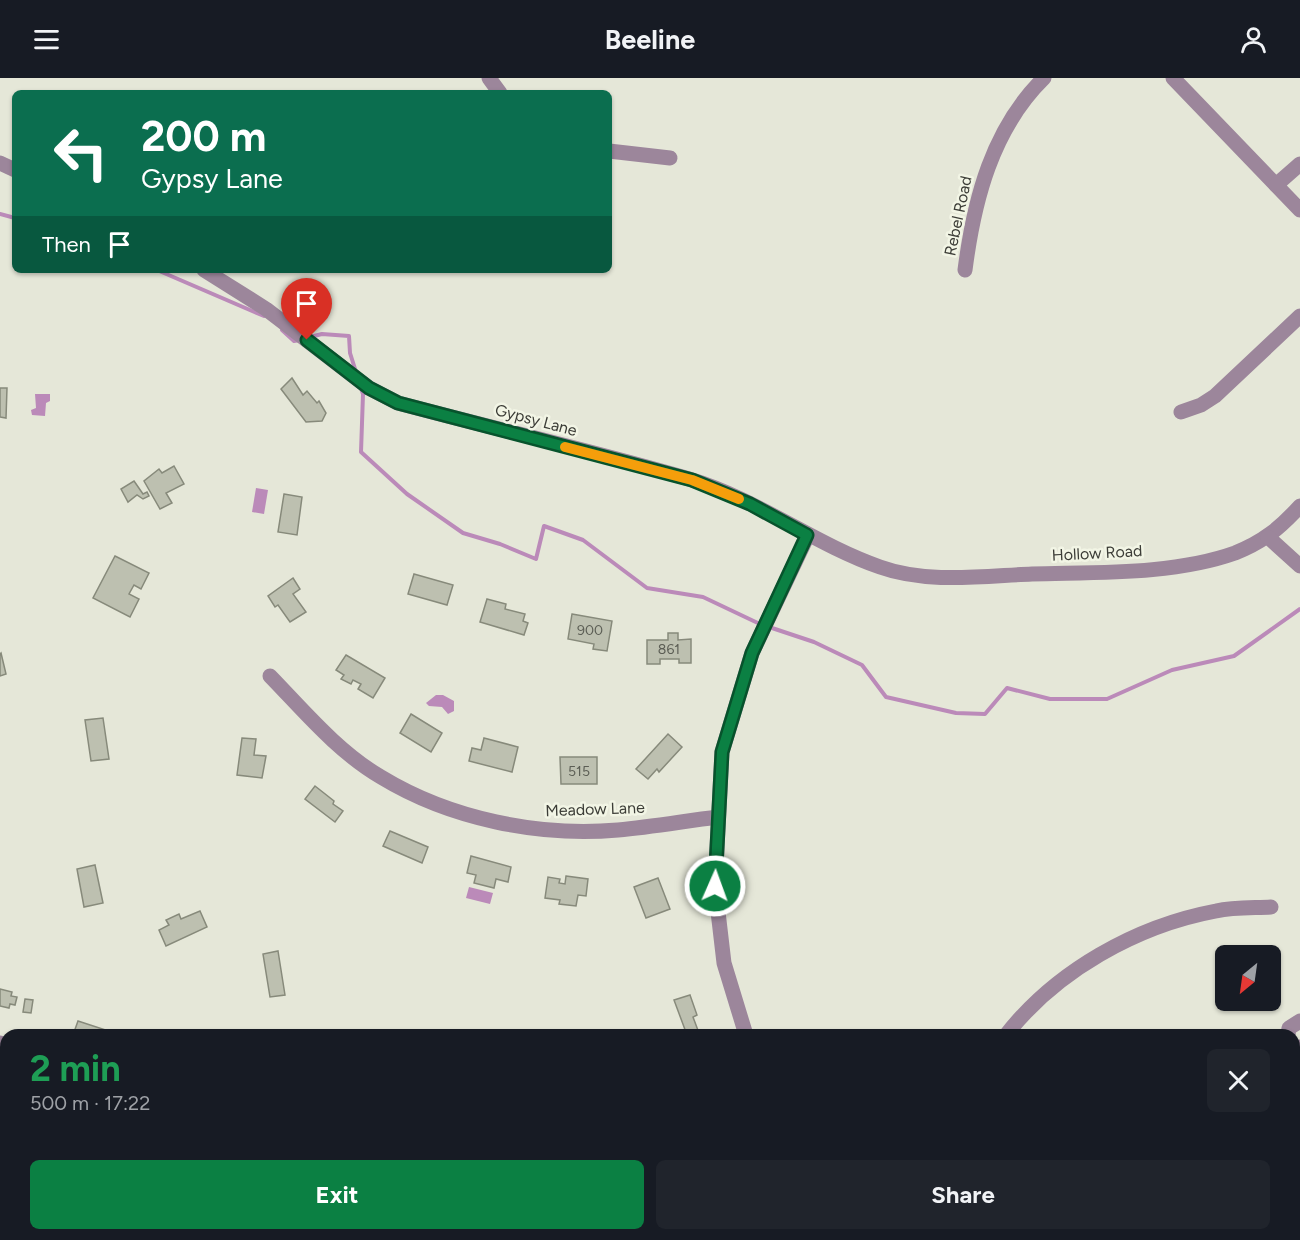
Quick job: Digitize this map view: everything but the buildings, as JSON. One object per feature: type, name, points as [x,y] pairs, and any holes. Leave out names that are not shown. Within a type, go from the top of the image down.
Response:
[{"type":"street","name":"Rebel Road","points":[[965,270],[980,189],[991,160],[1019,108],[1044,78]]},
{"type":"street","points":[[1173,78],[1300,210]]},
{"type":"street","points":[[612,151],[670,158]]},
{"type":"street","points":[[1276,185],[1300,164]]},
{"type":"street","name":"Gypsy Lane","points":[[209,273],[266,309],[369,388],[398,403],[692,480],[750,504],[807,535],[879,567]]},
{"type":"street","points":[[1181,412],[1201,405],[1215,396],[1300,316]]},
{"type":"street","name":"Hollow Road","points":[[879,567],[901,573],[951,577],[1114,572],[1182,566],[1235,553],[1268,537],[1300,506]]},
{"type":"street","points":[[744,1029],[724,963],[715,886],[722,752],[752,653],[807,535]]},
{"type":"street","points":[[1268,537],[1300,566]]},
{"type":"street","name":"Meadow Lane","points":[[270,676],[338,744],[380,777],[425,799],[485,820],[541,830],[617,830],[718,817]]},
{"type":"street","points":[[1011,1029],[1036,1002],[1062,980],[1119,944],[1154,929],[1216,910],[1271,907]]},
{"type":"shaded area","points":[[35,394],[50,394],[50,401],[46,403],[45,416],[32,415],[31,410],[36,408]]},
{"type":"shaded area","points":[[256,488],[268,490],[264,514],[252,512]]},
{"type":"shaded area","points":[[436,695],[443,695],[454,701],[454,711],[448,714],[442,707],[429,706],[426,703]]},
{"type":"shaded area","points":[[469,887],[493,893],[490,904],[466,898]]},
{"type":"waterway","points":[[0,214],[12,217]]},
{"type":"waterway","points":[[164,273],[264,316]]},
{"type":"waterway","points":[[282,330],[294,341],[300,340]]},
{"type":"waterway","points":[[310,337],[322,334],[349,336],[350,353],[356,372]]},
{"type":"waterway","points":[[361,388],[363,394],[361,452],[407,494],[463,533],[500,544],[536,559],[544,526],[583,540],[647,588],[703,597],[762,625]]},
{"type":"waterway","points":[[769,627],[814,642],[862,665],[886,697],[956,713],[985,714],[1007,688],[1050,699],[1107,699],[1172,670],[1234,656],[1300,609]]},
{"type":"slow traffic","points":[[565,447],[692,480],[739,499]]},
{"type":"route","points":[[307,340],[369,388],[398,403],[692,480],[750,504],[807,535],[752,653],[722,752],[715,886]]}]
